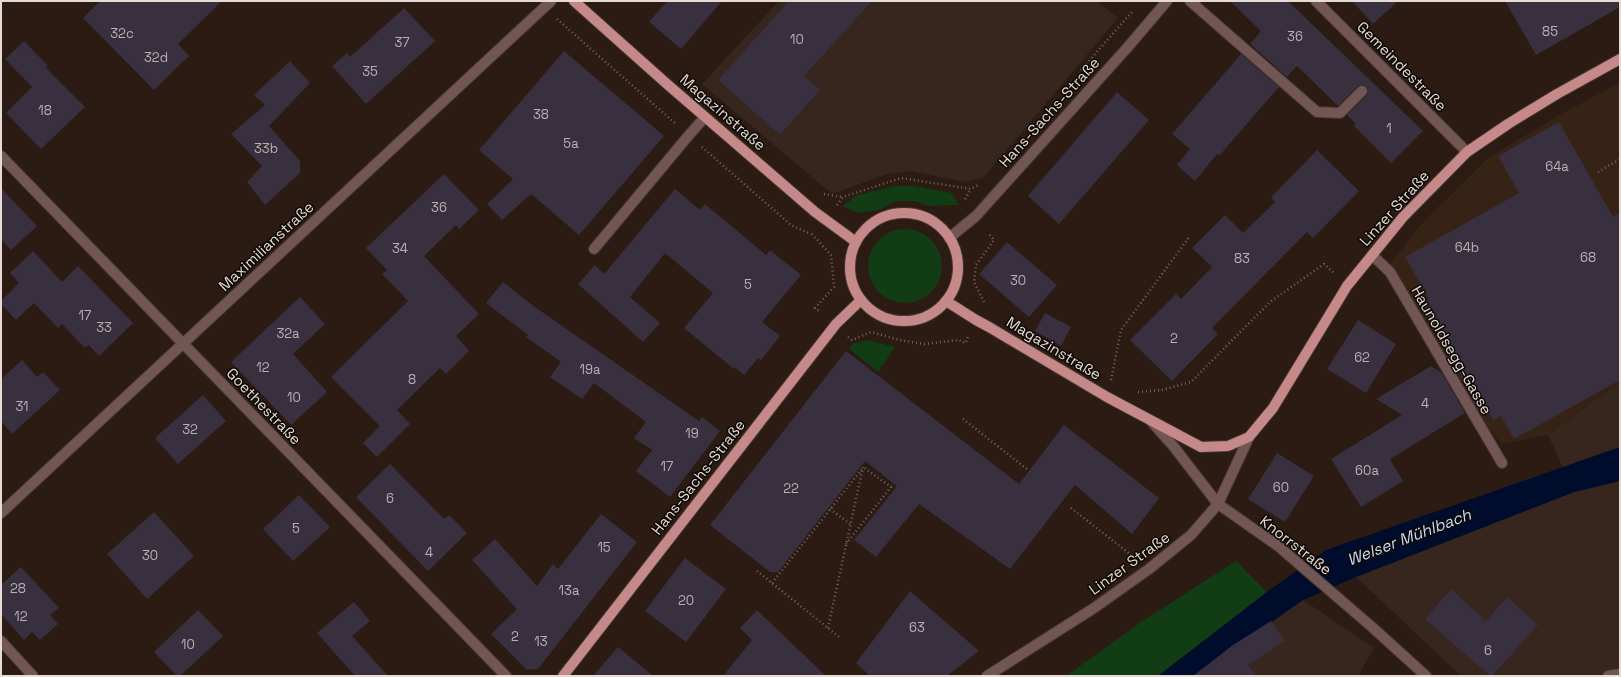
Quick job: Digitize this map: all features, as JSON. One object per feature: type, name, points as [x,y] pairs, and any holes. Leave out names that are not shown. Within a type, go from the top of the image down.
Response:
[{"type":"main road","name":"Magazinstraße","points":[[574,1],[705,117],[826,221],[856,242]]},
{"type":"main road","name":"Linzer Straße","points":[[1201,447],[1228,446],[1249,437],[1273,408],[1347,286],[1403,217],[1467,152],[1520,116],[1620,59]]},
{"type":"main road","points":[[906,213],[923,216],[938,225],[949,238],[956,253],[958,270],[954,286],[946,301],[935,311],[908,321],[891,319],[874,312],[861,300],[853,287],[850,272],[851,256],[856,242],[865,230],[877,220],[891,215],[906,213]]},
{"type":"main road","name":"Hans-Sachs-Straße","points":[[563,676],[836,324],[861,300]]},
{"type":"main road","name":"Magazinstraße","points":[[946,301],[1107,397],[1201,447]]},
{"type":"street","name":"Hans-Sachs-Straße","points":[[949,238],[976,216],[1127,48],[1167,1]]},
{"type":"street","points":[[1190,1],[1317,112],[1340,113],[1362,91]]},
{"type":"street","name":"Gemeindestraße","points":[[1316,1],[1467,152]]},
{"type":"street","name":"Maximilianstraße","points":[[1,512],[183,345],[548,4]]},
{"type":"street","points":[[594,249],[705,117]]},
{"type":"street","name":"Goethestraße","points":[[1,156],[506,676]]},
{"type":"street","name":"Haunoldsegg-Gasse","points":[[1372,255],[1390,272],[1502,463]]},
{"type":"street","name":"Magazinstraße","points":[[1148,419],[1174,448],[1218,504]]},
{"type":"street","name":"Linzer Straße","points":[[987,676],[1094,608],[1149,569],[1191,535],[1218,504],[1249,437]]},
{"type":"street","name":"Knorrstraße","points":[[1218,504],[1278,546],[1426,676]]},
{"type":"street","points":[[1,641],[33,676]]},
{"type":"street","points":[[1608,676],[1620,674]]},
{"type":"path","points":[[548,4],[689,135],[791,225],[811,234],[831,255],[834,287],[815,308],[820,311]]},
{"type":"path","points":[[1080,71],[1136,7]]},
{"type":"path","points":[[1598,172],[1620,159]]},
{"type":"path","points":[[837,205],[843,197],[901,178],[971,189]]},
{"type":"path","points":[[965,199],[971,189],[982,183]]},
{"type":"path","points":[[811,234],[815,230]]},
{"type":"path","points":[[982,307],[984,303],[974,282],[976,265],[994,240],[989,234]]},
{"type":"path","points":[[1190,236],[1121,330],[1107,397],[1143,391],[1162,390],[1191,382],[1270,302],[1324,264],[1347,286]]},
{"type":"path","points":[[844,332],[852,340],[871,332],[900,340],[924,344],[959,340],[966,342],[970,331]]},
{"type":"path","points":[[963,420],[1027,469]]},
{"type":"path","points":[[772,583],[863,467]]},
{"type":"path","points":[[828,628],[863,467]]},
{"type":"path","points":[[846,545],[891,487],[863,467]]},
{"type":"path","points":[[1071,508],[1149,569]]},
{"type":"path","points":[[830,509],[850,524]]},
{"type":"path","points":[[757,570],[839,637]]},
{"type":"shaded area","points":[[779,1],[1098,1],[1118,18],[983,178],[965,182],[911,171],[885,175],[832,194],[702,84]]},
{"type":"shaded area","points":[[1620,83],[1620,385],[1608,390],[1548,435],[1502,444],[1480,419],[1390,264],[1424,221],[1489,157],[1561,114]]},
{"type":"shaded area","points":[[1620,385],[1620,676],[1461,676],[1356,577],[1574,492],[1548,435],[1608,390]]},
{"type":"shaded area","points":[[1303,600],[1374,648],[1358,676],[1193,676],[1233,645]]},
{"type":"green space","points":[[894,186],[914,186],[952,193],[959,205],[927,206],[915,201],[896,201],[879,210],[858,213],[843,206],[857,195]]},
{"type":"green space","points":[[905,229],[919,232],[931,240],[939,252],[942,266],[939,280],[931,292],[919,300],[905,303],[891,300],[879,292],[871,280],[868,266],[871,252],[879,240],[891,232]]},
{"type":"green space","points":[[867,340],[895,347],[878,372],[849,349],[852,344]]},
{"type":"green space","points":[[1236,561],[1267,592],[1158,676],[1066,676],[1141,622]]},
{"type":"water","name":"Welser Mühlbach","points":[[1620,447],[1620,481],[1574,492],[1356,577],[1303,600],[1195,676],[1158,676],[1267,592],[1326,550]]},
{"type":"building","points":[[100,1],[222,1],[178,44],[189,56],[154,90],[83,18]]},
{"type":"building","points":[[667,1],[722,1],[681,49],[649,22]]},
{"type":"building","points":[[789,1],[872,1],[804,76],[820,90],[780,135],[718,80]]},
{"type":"building","points":[[1230,1],[1288,1],[1423,131],[1391,163],[1354,126],[1356,124],[1347,115],[1367,95],[1367,87],[1363,85],[1358,86],[1338,106],[1297,66],[1287,77],[1250,44],[1261,31]]},
{"type":"building","points":[[1352,1],[1398,1],[1373,24]]},
{"type":"building","points":[[1505,1],[1620,1],[1620,7],[1536,55]]},
{"type":"building","points":[[404,8],[435,41],[366,104],[332,66],[347,53],[350,57]]},
{"type":"building","points":[[24,41],[48,66],[46,68],[85,107],[41,149],[6,113],[32,87],[5,59]]},
{"type":"building","points":[[564,51],[664,136],[579,235],[531,194],[502,220],[487,204],[513,179],[479,150]]},
{"type":"building","points":[[1241,54],[1279,87],[1219,156],[1217,154],[1195,181],[1177,165],[1190,149],[1172,134]]},
{"type":"building","points":[[290,61],[310,83],[269,126],[300,161],[300,173],[265,205],[247,182],[262,166],[231,134],[265,105],[254,95]]},
{"type":"building","points":[[1117,92],[1149,120],[1059,224],[1028,196]]},
{"type":"building","points":[[1559,122],[1613,217],[1620,213],[1620,380],[1514,439],[1501,416],[1493,420],[1483,402],[1476,406],[1465,388],[1469,390],[1421,304],[1429,299],[1405,257],[1519,193],[1498,156]]},
{"type":"building","points":[[1317,150],[1359,191],[1313,238],[1307,232],[1212,328],[1218,334],[1172,381],[1130,340],[1176,294],[1181,299],[1212,267],[1192,248],[1225,215],[1243,233],[1275,202],[1271,197]]},
{"type":"building","points":[[444,174],[479,210],[459,229],[456,225],[424,256],[479,314],[456,336],[469,351],[446,374],[440,368],[397,410],[410,424],[377,457],[363,443],[380,426],[331,377],[408,301],[382,274],[387,270],[366,248]]},
{"type":"building","points":[[1,188],[37,226],[11,250],[1,239]]},
{"type":"building","points":[[675,189],[700,210],[705,204],[766,255],[770,250],[801,275],[762,322],[780,336],[761,360],[758,358],[744,375],[735,367],[734,369],[684,328],[713,293],[665,253],[630,297],[660,323],[643,342],[578,284],[595,265],[604,274]]},
{"type":"building","points":[[1007,242],[1057,285],[1029,317],[979,274]]},
{"type":"building","points":[[33,251],[62,282],[78,266],[133,323],[99,356],[89,345],[85,348],[62,324],[58,328],[34,303],[16,320],[1,304],[1,301],[19,283],[10,273]]},
{"type":"building","points":[[503,282],[535,307],[699,421],[702,417],[720,431],[670,497],[636,471],[652,450],[634,438],[646,422],[594,383],[582,399],[550,377],[561,362],[526,337],[528,335],[486,303]]},
{"type":"building","points":[[300,297],[325,324],[293,354],[327,392],[291,425],[231,362]]},
{"type":"building","points":[[1045,313],[1071,327],[1061,346],[1035,331]]},
{"type":"building","points":[[1358,320],[1396,344],[1366,393],[1327,369]]},
{"type":"building","points":[[846,351],[1019,484],[1064,425],[1159,498],[1132,534],[1075,485],[1010,569],[919,504],[876,557],[854,540],[897,486],[865,461],[778,572],[770,572],[710,525]]},
{"type":"building","points":[[22,360],[37,377],[43,372],[60,390],[12,434],[1,421],[1,379]]},
{"type":"building","points":[[1431,366],[1442,373],[1465,413],[1390,459],[1403,481],[1361,507],[1331,459],[1402,415],[1376,399]]},
{"type":"building","points":[[203,395],[226,421],[178,464],[155,438]]},
{"type":"building","points":[[1277,453],[1314,476],[1285,522],[1248,499]]},
{"type":"building","points":[[390,464],[444,519],[449,515],[467,533],[428,571],[356,497]]},
{"type":"building","points":[[299,495],[330,527],[293,561],[263,529]]},
{"type":"building","points":[[154,512],[194,556],[147,599],[107,554]]},
{"type":"building","points":[[601,514],[637,542],[538,669],[527,670],[491,634],[517,609],[472,560],[495,539],[537,586],[553,564],[558,569]]},
{"type":"building","points":[[685,558],[726,589],[686,642],[645,611]]},
{"type":"building","points":[[21,567],[59,608],[50,615],[58,624],[40,640],[32,632],[24,640],[1,614],[1,585]]},
{"type":"building","points":[[1451,589],[1486,621],[1507,597],[1538,625],[1492,676],[1490,676],[1425,619]]},
{"type":"building","points":[[910,591],[979,651],[947,676],[870,676],[856,663]]},
{"type":"building","points":[[354,602],[370,621],[352,636],[388,676],[355,676],[317,633]]},
{"type":"building","points":[[198,610],[223,636],[180,676],[177,676],[154,652]]},
{"type":"building","points":[[757,610],[826,676],[723,676],[752,640],[740,628]]},
{"type":"building","points":[[1271,621],[1285,641],[1248,665],[1257,676],[1193,676],[1233,645]]},
{"type":"building","points":[[618,647],[653,676],[593,676]]}]
